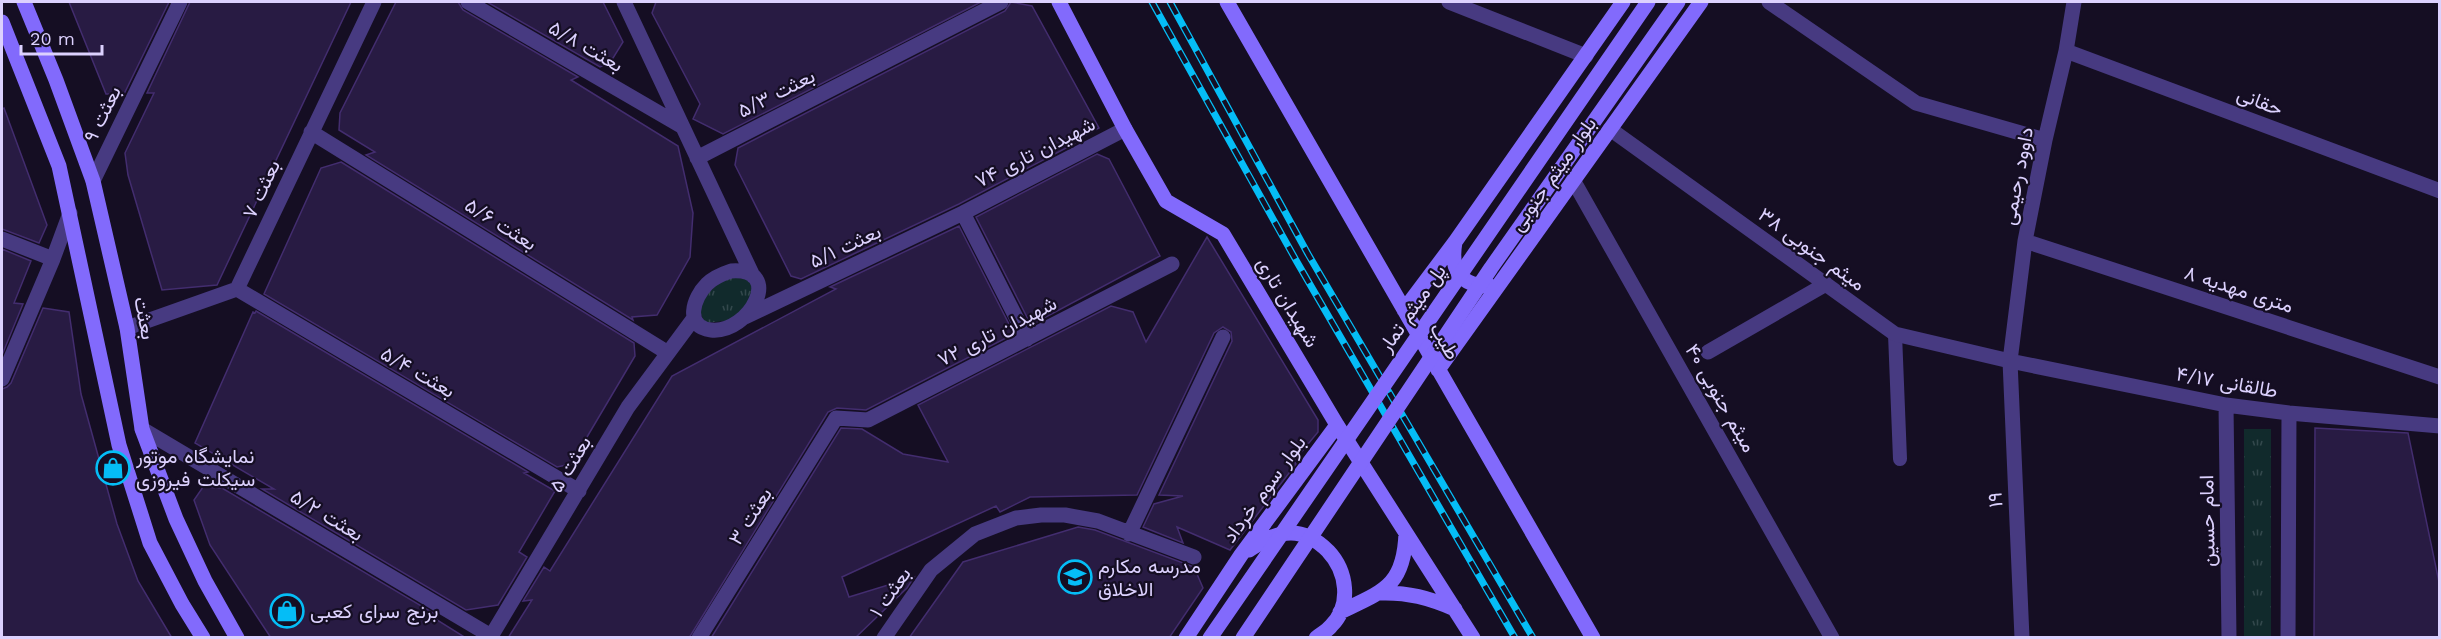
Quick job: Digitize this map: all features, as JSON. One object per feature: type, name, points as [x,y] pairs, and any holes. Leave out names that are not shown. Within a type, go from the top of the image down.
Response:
[{"type":"main road","name":"بعثت","points":[[24,2],[56,80],[93,181],[127,328],[142,429],[176,519],[205,581],[237,638]]},
{"type":"main road","name":"شهیدان تاری","points":[[1059,2],[1125,129],[1166,201],[1223,234],[1337,425],[1473,638]]},
{"type":"main road","name":"طیب","points":[[1227,2],[1593,638]]},
{"type":"main road","name":"بلوار میثم جنوبی","points":[[1404,310],[1455,242],[1623,2]]},
{"type":"main road","name":"پل میثم تمار","points":[[1210,638],[1648,2]]},
{"type":"main road","points":[[1243,638],[1491,268],[1678,2]]},
{"type":"main road","name":"بلوار میثم جنوبی","points":[[1438,370],[1701,2]]},
{"type":"main road","points":[[2,22],[59,166],[119,445],[150,543],[203,638]]},
{"type":"main road","points":[[1455,242],[1452,259],[1458,275],[1472,285],[1489,286],[1504,279]]},
{"type":"main road","name":"بلوار سوم خرداد","points":[[1186,638],[1241,555],[1337,425]]},
{"type":"main road","points":[[1341,612],[1380,593],[1398,576],[1405,554],[1406,533]]},
{"type":"main road","points":[[1241,555],[1278,534],[1304,534],[1322,545],[1342,570],[1346,591],[1341,612],[1331,626],[1316,638]]},
{"type":"main road","points":[[1380,593],[1400,592],[1421,596],[1455,609]]},
{"type":"street","name":"بعثت ۹","points":[[93,181],[180,2]]},
{"type":"street","name":"بعثت ۷","points":[[237,289],[374,2]]},
{"type":"street","name":"بعثت ۵/۸","points":[[468,2],[683,127]]},
{"type":"street","name":"بعثت ۵/۳","points":[[697,158],[1001,2]]},
{"type":"street","points":[[1449,2],[1586,56]]},
{"type":"street","points":[[1769,2],[1916,104],[2045,140]]},
{"type":"street","name":"داوود رحیمی","points":[[2010,361],[2025,241],[2066,51],[2074,2]]},
{"type":"street","points":[[627,3],[697,158],[758,283],[759,295],[745,317],[733,325],[712,330],[700,326],[694,318],[696,298],[703,288],[717,276],[737,271],[753,276]]},
{"type":"street","name":"حقانی","points":[[2066,51],[2439,190]]},
{"type":"street","name":"شهیدان تاری ۷۴","points":[[963,213],[1125,129]]},
{"type":"street","name":"میثم جنوبی ۳۸","points":[[1610,129],[1895,334],[2010,361]]},
{"type":"street","name":"بعثت ۵/۶","points":[[311,132],[668,353]]},
{"type":"street","name":"میثم جنوبی ۴۰","points":[[1573,180],[1832,638]]},
{"type":"street","points":[[2,379],[70,213]]},
{"type":"street","points":[[963,213],[1027,339]]},
{"type":"street","name":"بعثت ۵/۱","points":[[745,317],[963,213]]},
{"type":"street","points":[[2,239],[53,259]]},
{"type":"street","name":"۸ متری مهدیه","points":[[2025,241],[2439,377]]},
{"type":"street","name":"شهیدان تاری ۷۲","points":[[836,418],[868,420],[1172,264]]},
{"type":"street","points":[[1708,352],[1826,285]]},
{"type":"street","points":[[127,328],[237,289]]},
{"type":"street","name":"بعثت ۵/۴","points":[[237,289],[579,490]]},
{"type":"street","name":"بعثت ۵","points":[[491,637],[628,406],[694,318]]},
{"type":"street","points":[[1129,534],[1223,337]]},
{"type":"street","name":"طالقانی ۴/۱۷","points":[[2010,361],[2226,405],[2439,426]]},
{"type":"street","name":"۱۹","points":[[2010,361],[2022,638]]},
{"type":"street","name":"امام حسین","points":[[2226,405],[2229,638]]},
{"type":"street","points":[[2288,638],[2289,413]]},
{"type":"street","name":"بعثت ۳","points":[[699,638],[836,418]]},
{"type":"street","name":"بعثت ۵/۲","points":[[142,429],[491,637]]},
{"type":"street","name":"بعثت ۱","points":[[884,638],[931,570],[975,534],[1016,518],[1065,515],[1098,521],[1194,557]]},
{"type":"lane","points":[[1895,334],[1900,459]]},
{"type":"green space","points":[[725,277],[749,279],[755,296],[734,320],[705,323],[697,306]]},
{"type":"green space","points":[[2244,429],[2271,429],[2271,637],[2244,637]]},
{"type":"building","points":[[69,2],[169,2],[124,94],[106,94]]},
{"type":"building","points":[[190,2],[351,2],[217,285],[162,290],[128,175],[125,153],[154,93],[147,93]]},
{"type":"building","points":[[396,2],[458,2],[463,10],[578,77],[571,80],[678,146],[693,213],[690,257],[657,315],[632,317],[633,320],[366,155],[375,152],[339,130],[340,113]]},
{"type":"building","points":[[487,2],[603,2],[623,42],[610,63],[600,67]]},
{"type":"building","points":[[656,2],[981,2],[723,134],[693,119],[700,104],[652,13]]},
{"type":"building","points":[[1011,2],[1032,6],[1099,128],[1071,143],[1074,144],[959,204],[801,279],[791,276],[735,165],[738,148],[1005,11]]},
{"type":"building","points":[[4,108],[47,225],[39,243],[2,229],[2,109]]},
{"type":"building","points":[[1097,154],[1109,159],[1160,256],[1031,325],[976,217]]},
{"type":"building","points":[[341,162],[634,343],[635,356],[571,464],[557,467],[264,294],[321,168]]},
{"type":"building","points":[[959,226],[1014,334],[866,410],[837,408],[828,412],[689,638],[508,638],[532,600],[523,601],[544,567],[550,571],[672,376],[836,289],[830,287]]},
{"type":"building","points":[[1207,237],[1318,420],[1318,432],[1294,461],[1296,464],[1230,550],[1177,527],[1183,543],[1143,527],[1154,504],[1183,496],[1159,495],[1232,341],[1231,332],[1223,327],[1214,333],[1137,495],[1030,497],[1000,512],[996,506],[842,577],[849,597],[914,577],[907,588],[855,638],[711,638],[841,428],[862,429],[903,454],[948,462],[918,405],[1111,306],[1133,312],[1146,342]]},
{"type":"building","points":[[2,249],[31,261],[14,303],[23,304],[2,355]]},
{"type":"building","points":[[43,308],[69,312],[81,394],[117,524],[138,581],[172,638],[2,638],[2,389],[11,383]]},
{"type":"building","points":[[256,311],[528,472],[524,473],[555,491],[519,552],[527,557],[498,605],[466,610],[262,489],[274,489],[195,443],[253,312]]},
{"type":"building","points":[[2315,428],[2408,433],[2439,582],[2439,638],[2314,638]]},
{"type":"building","points":[[203,487],[222,488],[435,614],[429,615],[466,638],[271,638],[210,545],[194,500]]},
{"type":"building","name":"مدرسه مکارم الاخلاق","points":[[1078,527],[1095,530],[1194,567],[1203,588],[1169,638],[909,638],[963,562]]},
{"type":"railway","points":[[1152,2],[1297,262],[1515,638]]},
{"type":"railway","points":[[1170,2],[1308,254],[1533,638]]},
{"type":"place","name":"نمایشگاه موتور سیکلت فیروزی","points":[[113,468]]},
{"type":"place","name":"مدرسه مکارم الاخلاق","points":[[1075,577]]},
{"type":"place","name":"برنج سرای کعبی","points":[[287,611]]}]
